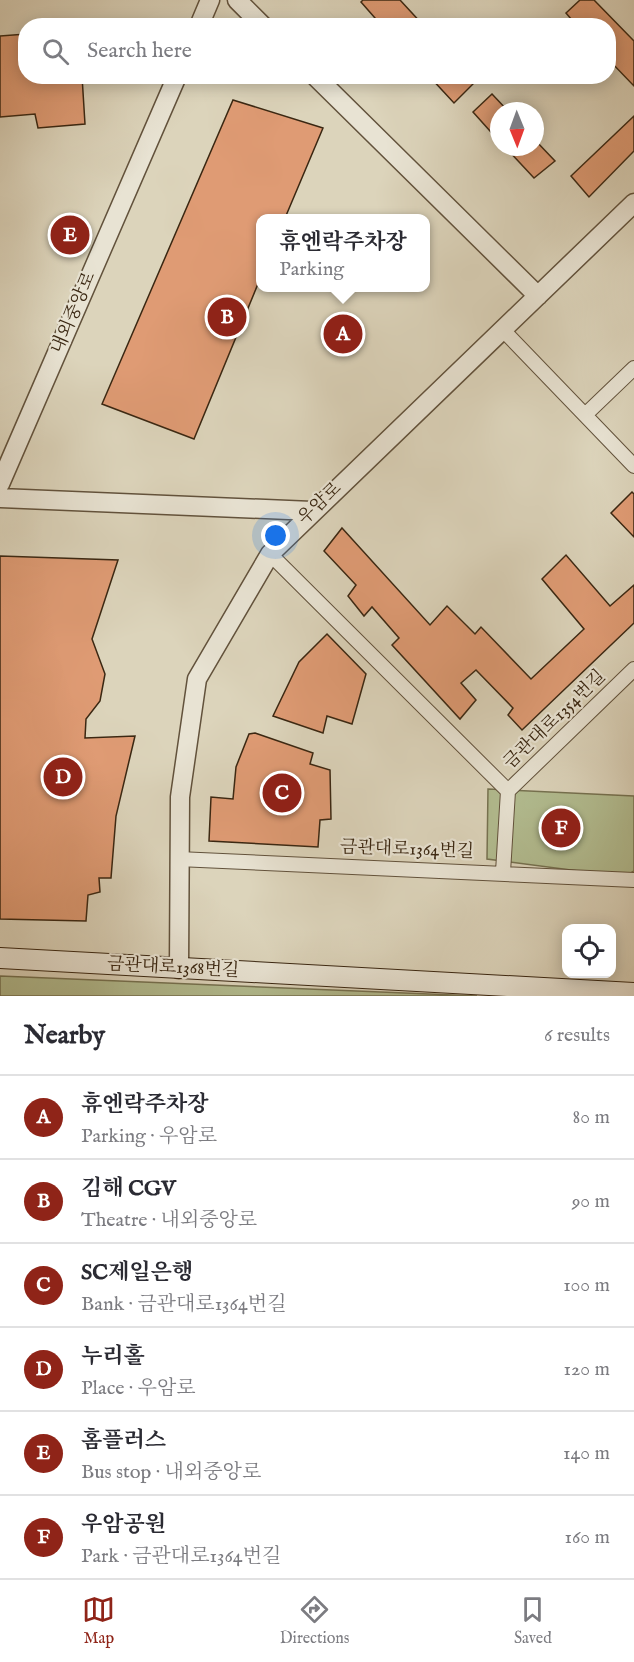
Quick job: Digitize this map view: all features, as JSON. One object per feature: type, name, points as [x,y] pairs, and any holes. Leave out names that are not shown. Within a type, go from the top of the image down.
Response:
[{"type":"main road","name":"금관대로1368번길","points":[[0,958],[634,993]]},
{"type":"street","points":[[202,18],[210,0]]},
{"type":"street","points":[[237,0],[255,18]]},
{"type":"street","name":"내외중앙로","points":[[0,484],[174,84]]},
{"type":"street","points":[[323,84],[538,296]]},
{"type":"street","name":"우암로","points":[[179,969],[180,796],[197,679],[270,554],[634,203]]},
{"type":"street","points":[[503,330],[634,466]]},
{"type":"street","points":[[585,415],[634,368]]},
{"type":"street","points":[[0,498],[312,511]]},
{"type":"street","points":[[270,554],[508,791]]},
{"type":"street","name":"금관대로1354번길","points":[[504,872],[508,791],[634,669]]},
{"type":"street","name":"금관대로1364번길","points":[[178,859],[504,872],[634,880]]},
{"type":"green space","points":[[488,789],[634,796],[634,871],[624,877],[487,859]]},
{"type":"green space","points":[[0,976],[477,996],[0,996]]},
{"type":"building","points":[[363,0],[400,0],[417,18],[375,18],[361,2]]},
{"type":"building","points":[[580,0],[594,0],[612,18],[570,18],[566,13]]},
{"type":"building","points":[[616,23],[634,41],[634,86],[616,67]]},
{"type":"building","points":[[18,35],[18,84],[82,84],[85,124],[38,128],[35,114],[0,117],[0,36]]},
{"type":"building","points":[[436,84],[473,84],[454,103]]},
{"type":"building","points":[[492,94],[500,102],[490,102],[490,131],[473,112]]},
{"type":"building","points":[[233,100],[323,128],[287,214],[256,214],[256,289],[194,439],[102,404]]},
{"type":"building","points":[[634,116],[634,151],[589,197],[571,176]]},
{"type":"building","points":[[544,149],[555,161],[534,178],[513,156],[544,156]]},
{"type":"building","points":[[632,492],[634,494],[634,537],[611,513]]},
{"type":"building","points":[[342,528],[430,625],[447,606],[475,634],[481,627],[531,679],[584,629],[542,579],[566,555],[610,606],[634,585],[634,623],[522,730],[508,715],[513,708],[476,670],[461,683],[476,700],[460,719],[392,645],[399,638],[372,607],[364,616],[348,596],[356,585],[324,551]]},
{"type":"building","points":[[0,556],[118,560],[92,639],[105,674],[100,701],[86,719],[85,738],[135,736],[116,816],[111,878],[99,878],[100,892],[88,895],[86,921],[0,919]]},
{"type":"building","points":[[327,634],[366,674],[352,724],[327,716],[323,733],[273,716],[299,662]]},
{"type":"building","points":[[255,733],[313,753],[310,764],[330,770],[331,819],[320,820],[318,847],[209,841],[211,797],[233,799],[236,767],[249,734]]},
{"type":"place","name":"홈플러스","points":[[70,235]]},
{"type":"place","name":"김해 CGV","points":[[227,317]]},
{"type":"place","name":"휴엔락주차장","points":[[343,334]]},
{"type":"place","name":"누리홀","points":[[63,777]]},
{"type":"place","name":"SC제일은행","points":[[282,793]]},
{"type":"place","name":"우암공원","points":[[561,828]]}]
